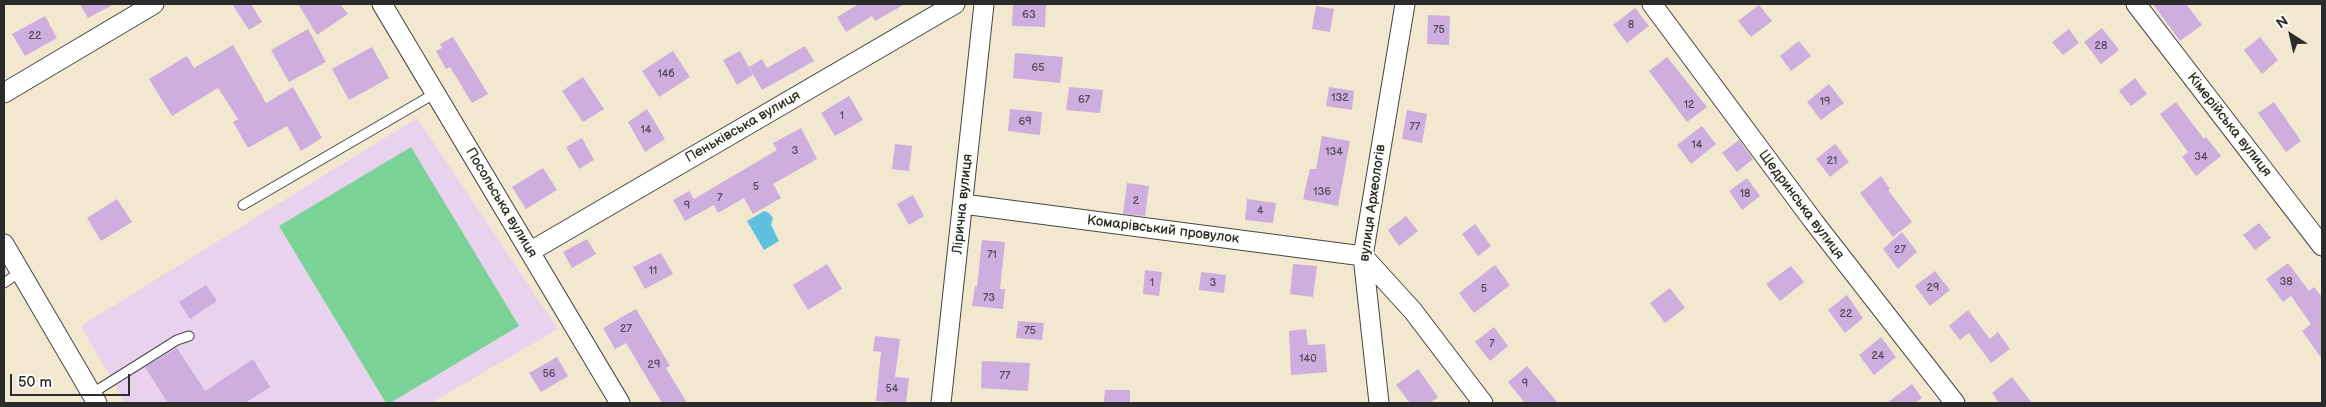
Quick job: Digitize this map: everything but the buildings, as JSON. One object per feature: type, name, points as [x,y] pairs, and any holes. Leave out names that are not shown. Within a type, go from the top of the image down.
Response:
[{"type":"street","points":[[4,93],[154,4]]},
{"type":"street","name":"Посольська вулиця","points":[[382,4],[620,403]]},
{"type":"street","name":"Пеньківська вулиця","points":[[531,251],[955,4]]},
{"type":"street","name":"Лірична вулиця","points":[[941,403],[984,4]]},
{"type":"street","name":"вулиця Археологів","points":[[1379,403],[1363,256],[1405,4]]},
{"type":"street","name":"Щедринська вулиця","points":[[1652,4],[1814,222],[1955,403]]},
{"type":"street","name":"Кімерійська вулиця","points":[[2136,4],[2322,246]]},
{"type":"street","name":"Комарівський провулок","points":[[963,204],[1363,256]]},
{"type":"street","points":[[4,244],[94,398]]},
{"type":"street","points":[[1363,256],[1413,311],[1483,403]]},
{"type":"lane","points":[[243,205],[434,94]]},
{"type":"lane","points":[[4,283],[20,272]]},
{"type":"lane","points":[[94,398],[177,340],[189,336]]},
{"type":"shaded area","points":[[417,118],[558,329],[431,403],[125,403],[81,326]]},
{"type":"green space","points":[[411,147],[519,326],[390,403],[386,403],[279,226]]},
{"type":"water","points":[[764,211],[773,218],[771,225],[779,241],[764,250],[747,221]]}]
